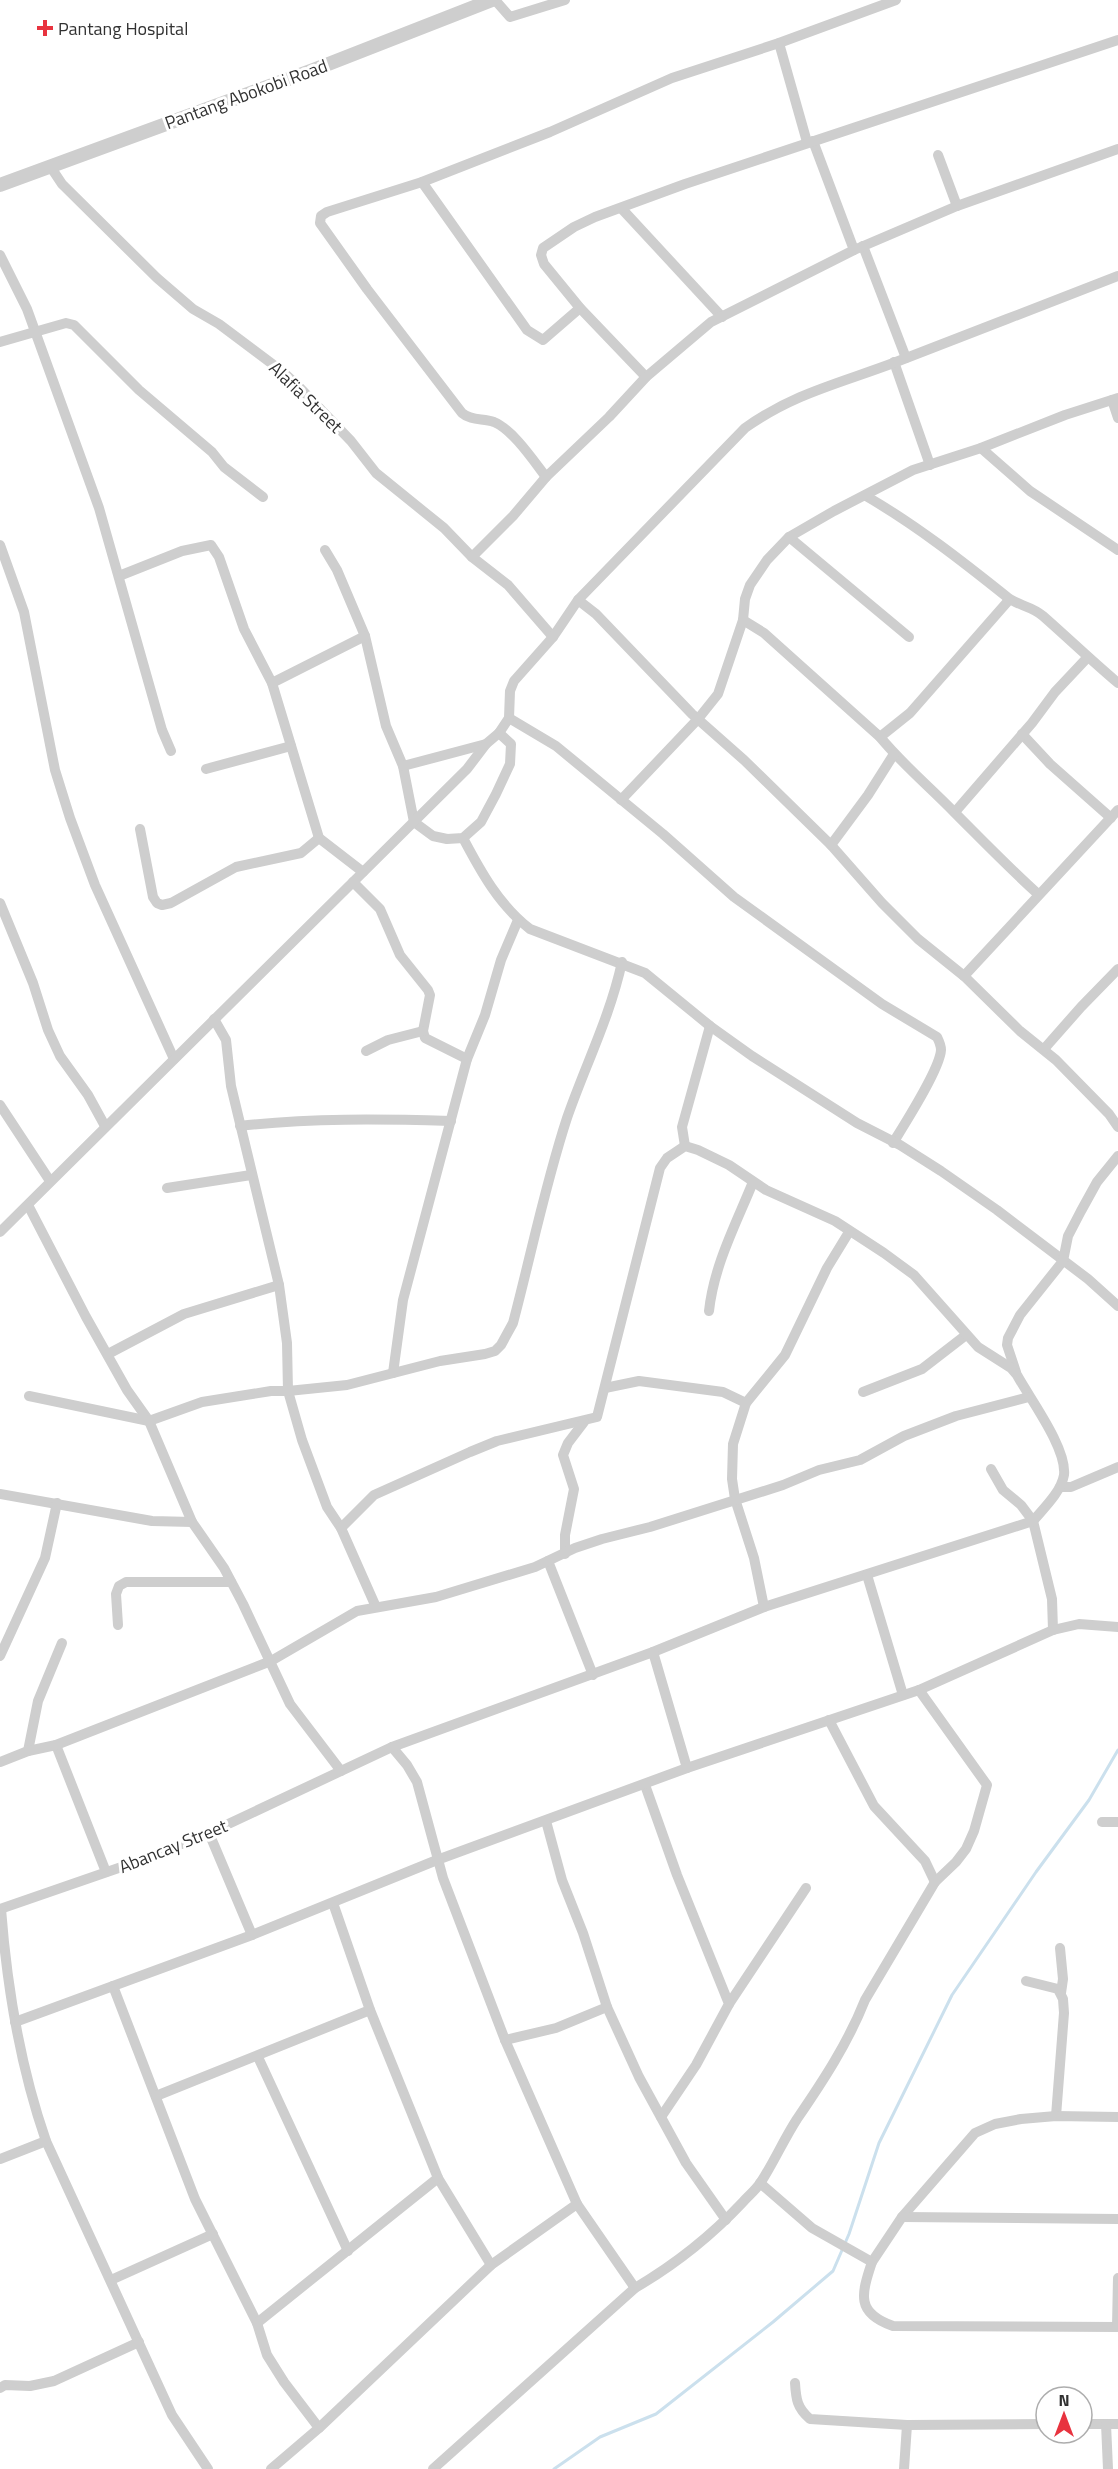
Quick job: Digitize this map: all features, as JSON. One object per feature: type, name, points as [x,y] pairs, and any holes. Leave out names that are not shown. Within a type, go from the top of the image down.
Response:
[{"type":"street","points":[[493,0],[510,16],[565,0]]},
{"type":"street","name":"Pantang Abokobi Road","points":[[0,185],[313,70],[493,0]]},
{"type":"street","points":[[546,477],[526,451],[499,425],[470,418],[462,413],[367,289],[320,223],[321,216],[327,212],[422,182],[550,132],[672,78],[778,43],[896,0]]},
{"type":"street","points":[[646,377],[580,308],[544,264],[541,255],[543,248],[588,220],[685,184],[1118,40]]},
{"type":"street","points":[[778,43],[810,142],[906,358]]},
{"type":"street","points":[[472,557],[513,516],[546,477],[609,417],[646,377],[711,322],[858,248],[957,206],[1118,149]]},
{"type":"street","points":[[938,155],[957,206]]},
{"type":"street","name":"Alafia Street","points":[[50,166],[62,184],[157,278],[193,309],[219,324],[289,377],[331,419],[376,473],[444,528],[472,557],[518,595],[553,636]]},
{"type":"street","points":[[422,182],[527,330],[543,340],[580,308]]},
{"type":"street","points":[[622,208],[722,316]]},
{"type":"street","points":[[0,255],[24,302],[99,508],[162,730],[171,752]]},
{"type":"street","points":[[0,1232],[468,769],[486,744],[499,733],[508,718],[510,691],[514,681],[553,636],[578,600],[745,428],[768,411],[808,392],[906,358],[1118,276]]},
{"type":"street","points":[[0,342],[34,330],[66,323],[74,325],[139,390],[212,452],[224,467],[263,497]]},
{"type":"street","points":[[894,362],[930,465]]},
{"type":"street","points":[[621,800],[698,719],[718,694],[743,620],[745,599],[750,585],[766,560],[789,537],[866,496],[896,477],[981,448],[1065,415],[1115,399],[1118,418]]},
{"type":"street","points":[[981,448],[1030,490],[1118,550]]},
{"type":"street","points":[[866,496],[968,565],[1009,600],[1023,603],[1041,614],[1087,658],[1118,683]]},
{"type":"street","points":[[789,537],[909,638]]},
{"type":"street","points":[[0,545],[24,612],[55,770],[70,818],[95,885],[174,1059]]},
{"type":"street","points":[[119,576],[182,551],[212,545],[219,557],[244,629],[272,682],[319,838],[363,872]]},
{"type":"street","points":[[325,549],[337,570],[364,636],[386,726],[404,766],[414,822],[433,836],[447,839],[463,838],[481,822],[510,764],[511,744],[499,733]]},
{"type":"street","points":[[578,600],[596,614],[635,657],[698,719],[744,760],[831,845],[882,903],[918,939],[964,976],[999,1012],[1044,1049],[1109,1114],[1118,1127]]},
{"type":"street","points":[[880,737],[910,713],[1009,600]]},
{"type":"street","points":[[743,620],[764,633],[880,737],[894,754],[955,812],[999,859],[1038,894]]},
{"type":"street","points":[[272,682],[364,636]]},
{"type":"street","points":[[955,812],[1055,692],[1087,658]]},
{"type":"street","points":[[508,718],[556,746],[663,834],[734,897],[882,1004],[937,1037],[941,1053],[937,1064],[913,1111],[893,1143]]},
{"type":"street","points":[[964,976],[1114,814],[1059,772],[1022,734]]},
{"type":"street","points":[[404,766],[486,744]]},
{"type":"street","points":[[206,769],[291,746]]},
{"type":"street","points":[[831,845],[868,795],[894,754]]},
{"type":"street","points":[[140,829],[153,897],[157,903],[162,905],[171,903],[236,867],[301,853],[319,838]]},
{"type":"street","points":[[463,838],[487,880],[518,920],[538,933],[645,973],[752,1056],[857,1123],[900,1145],[997,1210],[1089,1279],[1118,1306]]},
{"type":"street","points":[[353,882],[380,909],[400,955],[428,990],[429,1004],[423,1031],[424,1038],[467,1059]]},
{"type":"street","points":[[0,903],[60,1056],[88,1095],[105,1126]]},
{"type":"street","points":[[393,1373],[403,1300],[467,1059],[485,1015],[501,960],[518,920]]},
{"type":"street","points":[[29,1396],[149,1421],[202,1402],[271,1391],[347,1385],[440,1361],[495,1351],[507,1336],[535,1238],[551,1167],[574,1098],[605,1023],[622,963]]},
{"type":"street","points":[[1044,1049],[1118,969]]},
{"type":"street","points":[[214,1019],[226,1040],[231,1086],[279,1285],[287,1343],[288,1391],[302,1440],[327,1507],[341,1528],[376,1607]]},
{"type":"street","points":[[685,1146],[682,1127],[711,1026]]},
{"type":"street","points":[[366,1051],[388,1040],[423,1031]]},
{"type":"street","points":[[0,1105],[50,1181]]},
{"type":"street","points":[[240,1126],[303,1119],[388,1118],[451,1121]]},
{"type":"street","points":[[685,1146],[729,1165],[766,1190],[835,1221],[914,1275],[978,1347],[1011,1368],[1017,1375]]},
{"type":"street","points":[[341,1528],[374,1495],[470,1452],[522,1435],[584,1422],[597,1417],[660,1168],[667,1158],[685,1146]]},
{"type":"street","points":[[1034,1521],[1060,1487],[1064,1474],[1059,1451],[1017,1375],[1006,1342],[1020,1315],[1063,1261],[1068,1236],[1081,1211],[1097,1182],[1118,1156]]},
{"type":"street","points":[[167,1188],[251,1174]]},
{"type":"street","points":[[709,1311],[711,1288],[717,1270],[753,1182]]},
{"type":"street","points":[[28,1205],[71,1290],[128,1390],[149,1421],[192,1522],[231,1582],[290,1704],[341,1771]]},
{"type":"street","points":[[764,1607],[754,1558],[735,1499],[732,1479],[733,1444],[746,1403],[785,1355],[827,1268],[849,1232]]},
{"type":"street","points":[[108,1354],[184,1314],[279,1285]]},
{"type":"street","points":[[863,1392],[922,1369],[966,1335]]},
{"type":"street","points":[[605,1388],[639,1381],[723,1392],[746,1403]]},
{"type":"street","points":[[0,1762],[28,1751],[56,1745],[271,1661],[349,1615],[376,1607],[453,1593],[535,1568],[602,1539],[650,1527],[783,1485],[819,1470],[860,1460],[937,1423],[978,1409],[1029,1397]]},
{"type":"street","points":[[565,1554],[566,1524],[574,1489],[563,1455],[568,1443],[584,1422]]},
{"type":"street","points":[[1060,1487],[1071,1487],[1118,1467]]},
{"type":"street","points":[[991,1469],[1002,1490],[1021,1505],[1034,1521],[1052,1599],[1053,1630]]},
{"type":"street","points":[[0,1494],[152,1521],[192,1522]]},
{"type":"street","points":[[0,1656],[45,1558],[57,1503]]},
{"type":"street","name":"Abancay Street","points":[[1,1909],[209,1833],[392,1747],[593,1675],[764,1607],[1034,1521]]},
{"type":"street","points":[[548,1561],[593,1675]]},
{"type":"street","points":[[867,1575],[903,1695]]},
{"type":"street","points":[[118,1625],[116,1593],[119,1586],[126,1582],[231,1582]]},
{"type":"street","points":[[0,1622],[12,1626]]},
{"type":"street","points":[[15,2022],[252,1935],[437,1860],[687,1768],[919,1690],[1053,1630],[1079,1624],[1118,1627]]},
{"type":"street","points":[[28,1751],[38,1701],[62,1643]]},
{"type":"street","points":[[653,1652],[687,1768]]},
{"type":"street","points":[[433,2469],[635,2288],[668,2269],[726,2220],[760,2182],[782,2141],[834,2063],[857,2021],[865,2000],[935,1882],[966,1849],[974,1831],[987,1785],[919,1690]]},
{"type":"street","points":[[829,1720],[874,1806],[925,1861],[935,1882]]},
{"type":"street","points":[[56,1745],[106,1872]]},
{"type":"street","points":[[392,1747],[417,1782],[437,1860],[505,2040],[577,2204],[635,2288]]},
{"type":"street","points":[[645,1785],[677,1875],[729,2004]]},
{"type":"street","points":[[546,1821],[562,1880],[583,1933],[607,2007],[639,2077],[661,2117],[695,2177],[726,2220]]},
{"type":"street","points":[[1102,1822],[1118,1822]]},
{"type":"street","points":[[209,1833],[252,1935]]},
{"type":"street","points":[[661,2117],[696,2065],[729,2004],[806,1888]]},
{"type":"street","points":[[333,1903],[370,2010],[438,2178],[491,2265]]},
{"type":"street","points":[[1,1909],[15,2022],[30,2095],[46,2141],[172,2415],[208,2469]]},
{"type":"street","points":[[1056,2116],[1064,2013],[1059,1948]]},
{"type":"street","points":[[1026,1981],[1058,1989],[1061,1993]]},
{"type":"street","points":[[113,1986],[195,2199],[257,2323],[267,2355],[284,2382],[320,2428]]},
{"type":"street","points":[[505,2040],[556,2028],[607,2007]]},
{"type":"street","points":[[156,2096],[370,2010]]},
{"type":"street","points":[[258,2056],[348,2251]]},
{"type":"street","points":[[1118,2116],[1056,2116],[995,2124],[975,2133],[902,2217],[872,2262],[862,2300],[867,2310],[878,2321],[893,2326],[1117,2327],[1118,2278]]},
{"type":"street","points":[[0,2158],[46,2141]]},
{"type":"street","points":[[257,2323],[438,2178]]},
{"type":"street","points":[[760,2182],[812,2228],[872,2262]]},
{"type":"street","points":[[271,2469],[320,2428],[491,2265],[577,2204]]},
{"type":"street","points":[[902,2217],[1118,2219]]},
{"type":"street","points":[[111,2280],[213,2234]]},
{"type":"street","points":[[0,2388],[5,2385],[30,2386],[54,2381],[139,2342]]},
{"type":"street","points":[[795,2383],[796,2399],[801,2411],[810,2420],[907,2425],[1034,2424]]},
{"type":"street","points":[[1094,2424],[1118,2424]]},
{"type":"street","points":[[1106,2424],[1108,2469]]},
{"type":"street","points":[[904,2469],[907,2425]]},
{"type":"waterway","points":[[554,2469],[600,2437],[656,2414],[773,2322],[833,2271],[849,2234],[879,2143],[952,1995],[1036,1872],[1089,1800],[1118,1750]]},
{"type":"place","name":"Pantang Hospital","points":[[45,28]]}]
